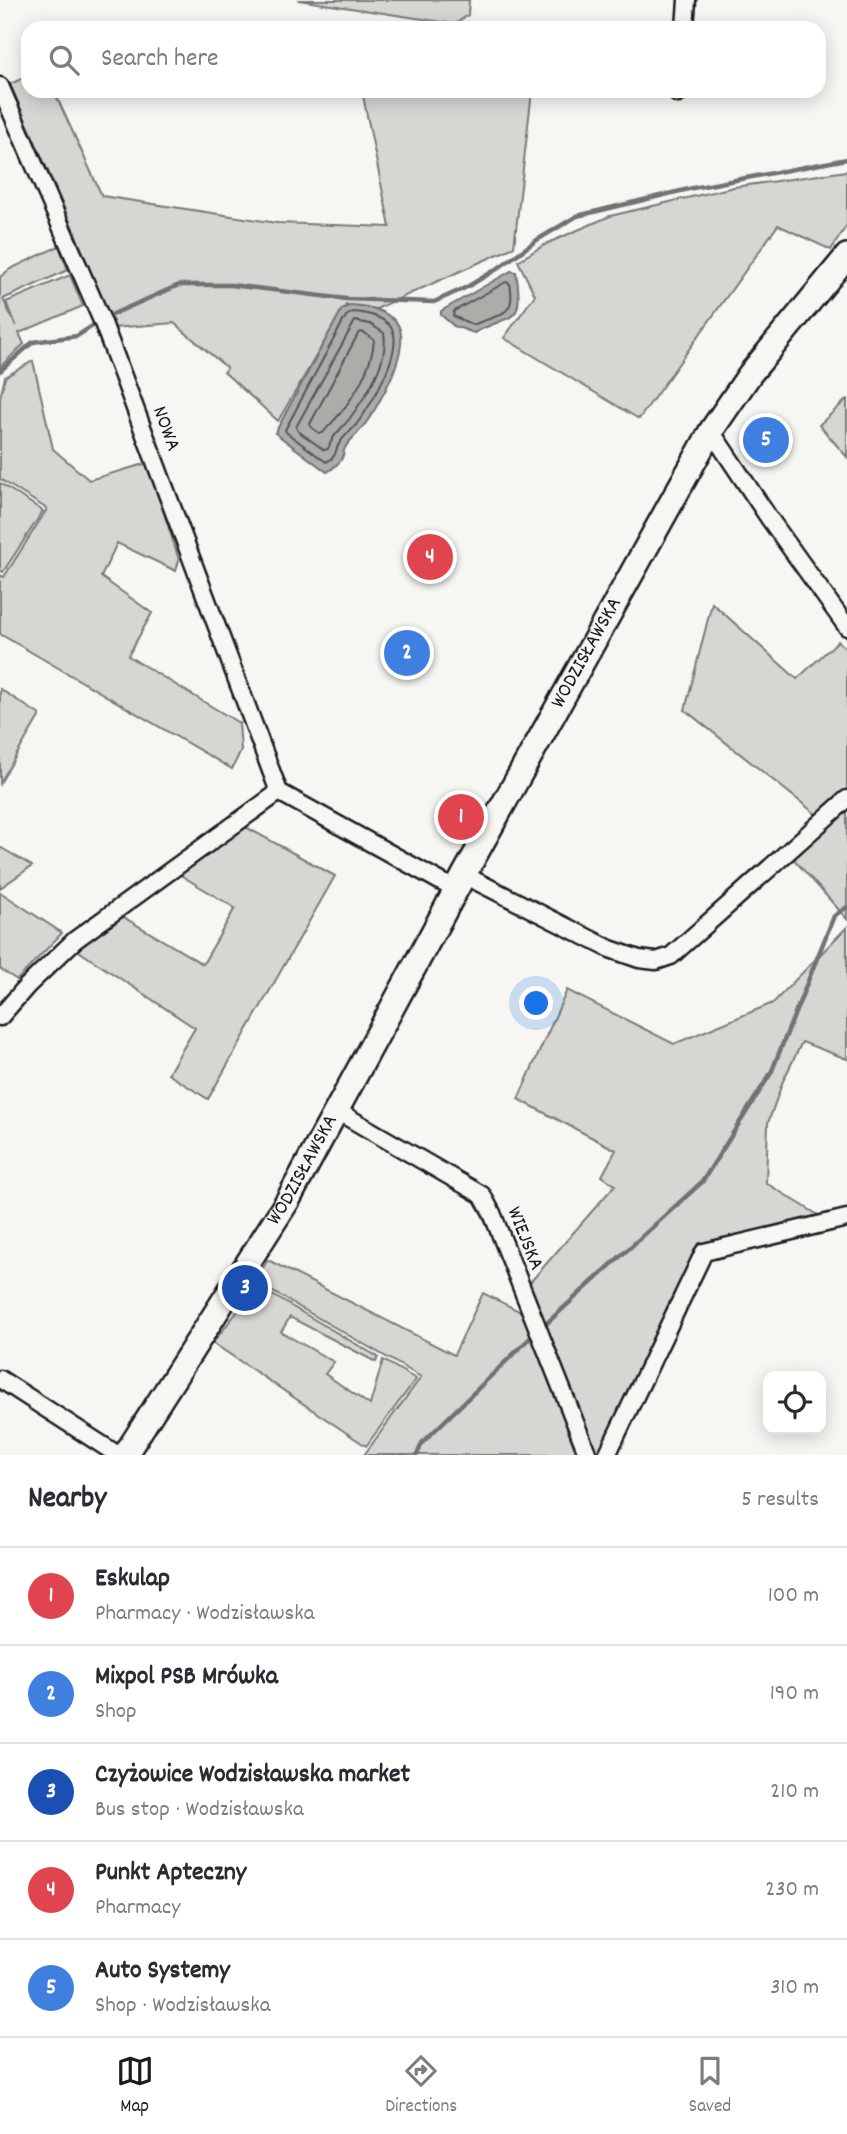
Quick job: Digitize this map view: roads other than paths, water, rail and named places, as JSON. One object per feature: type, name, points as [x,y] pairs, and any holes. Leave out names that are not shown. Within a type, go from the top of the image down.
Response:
[{"type":"street","points":[[686,21],[687,0]]},
{"type":"street","name":"NOWA","points":[[0,86],[103,323],[279,792]]},
{"type":"street","name":"WODZISŁAWSKA","points":[[125,1455],[288,1200],[460,882],[711,431],[750,374],[844,260]]},
{"type":"street","points":[[711,431],[847,627]]},
{"type":"street","points":[[0,1017],[27,986],[75,940],[279,792],[460,882],[610,949],[639,959],[656,961],[671,956],[680,949],[847,799]]},
{"type":"street","name":"WIEJSKA","points":[[337,1111],[482,1195],[492,1213],[588,1455]]},
{"type":"street","points":[[607,1455],[705,1252],[847,1218]]},
{"type":"street","points":[[0,1379],[118,1455]]},
{"type":"water","points":[[511,271],[516,272],[519,302],[513,315],[474,333],[454,326],[441,315],[441,311]]},
{"type":"water","points":[[351,305],[375,309],[392,318],[401,332],[401,345],[392,376],[377,406],[363,427],[346,445],[341,460],[327,472],[275,433],[342,309]]},
{"type":"waterway","points":[[113,314],[179,285],[231,285],[346,299],[434,302],[497,269],[577,216],[693,188],[847,159]]},
{"type":"waterway","points":[[0,371],[33,342],[77,336],[94,325]]},
{"type":"waterway","points":[[547,1323],[702,1182],[771,1073],[834,916],[847,907]]},
{"type":"waterway","points":[[417,1455],[422,1443],[530,1338]]},
{"type":"place","name":"Auto Systemy","points":[[766,440]]},
{"type":"place","name":"Punkt Apteczny","points":[[430,557]]},
{"type":"place","name":"Mixpol PSB Mrówka","points":[[407,653]]},
{"type":"place","name":"Eskulap","points":[[461,817]]},
{"type":"place","name":"Czyżowice Wodzisławska market","points":[[245,1288]]}]
